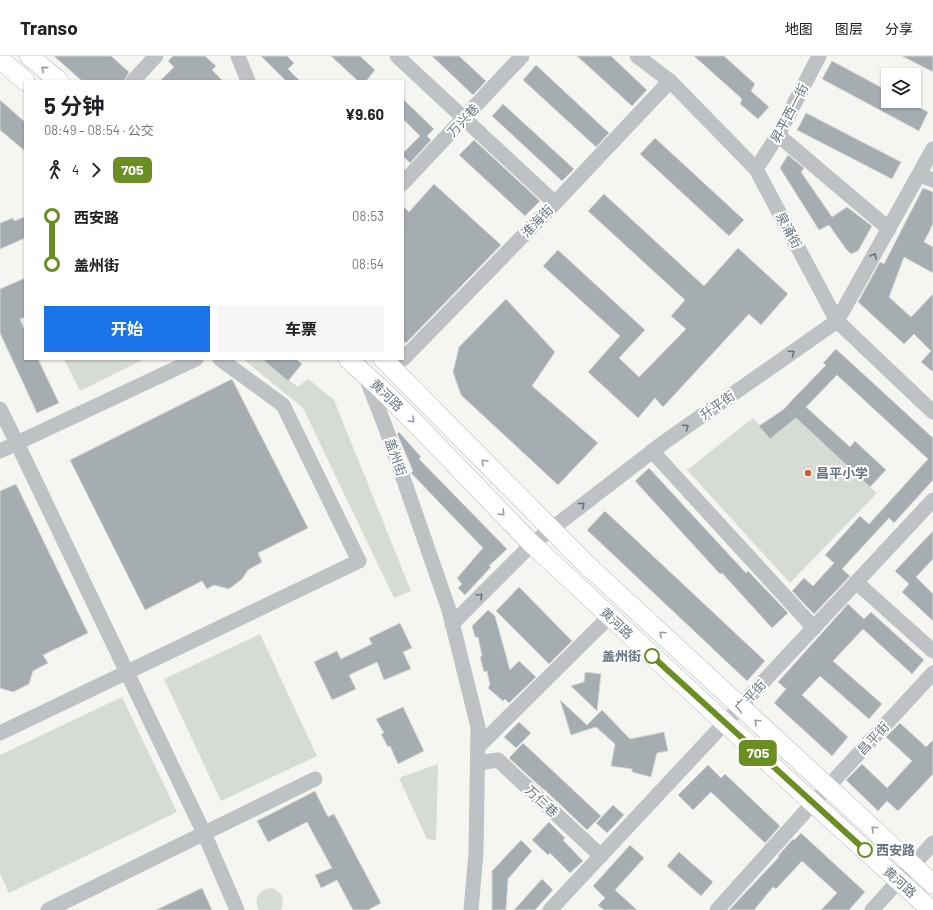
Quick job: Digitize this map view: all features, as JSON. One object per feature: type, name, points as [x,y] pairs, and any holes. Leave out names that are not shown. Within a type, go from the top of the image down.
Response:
[{"type":"main road","points":[[29,56],[57,80]]},
{"type":"main road","points":[[0,59],[24,80]]},
{"type":"main road","name":"黄河路","points":[[350,360],[361,366],[532,544],[609,617],[931,910]]},
{"type":"main road","name":"黄河路","points":[[396,361],[551,529],[586,564],[933,884]]},
{"type":"street","points":[[134,80],[156,56]]},
{"type":"street","points":[[238,56],[248,80]]},
{"type":"street","points":[[397,56],[554,203]]},
{"type":"street","name":"万兴巷","points":[[404,182],[522,56]]},
{"type":"street","name":"泉涌街","points":[[637,56],[670,80],[756,169],[837,321],[933,412]]},
{"type":"street","name":"昇平西一街","points":[[756,169],[778,135],[819,56]]},
{"type":"street","name":"淮海街","points":[[404,353],[554,203],[670,80]]},
{"type":"street","points":[[778,135],[889,229]]},
{"type":"street","name":"升平街","points":[[452,624],[532,544],[551,529],[652,451],[837,321],[889,229],[926,178],[933,149]]},
{"type":"street","points":[[0,451],[194,360]]},
{"type":"street","points":[[0,733],[359,561],[283,405],[221,360]]},
{"type":"street","name":"盖州街","points":[[361,366],[385,426],[449,610],[478,727],[476,853],[471,910]]},
{"type":"street","points":[[0,409],[204,833],[237,910]]},
{"type":"street","points":[[652,451],[814,628]]},
{"type":"street","name":"广平街","points":[[550,910],[933,500]]},
{"type":"street","points":[[856,582],[933,651]]},
{"type":"street","points":[[478,747],[609,617]]},
{"type":"street","name":"昌平街","points":[[717,910],[933,673]]},
{"type":"street","name":"万仁巷","points":[[478,763],[498,760],[600,856]]},
{"type":"street","points":[[48,910],[315,779]]},
{"type":"street","points":[[872,910],[933,843]]},
{"type":"shaded area","points":[[64,360],[142,360],[80,391]]},
{"type":"shaded area","points":[[244,360],[263,360],[298,387],[308,379],[334,400],[411,591],[394,598],[303,408]]},
{"type":"shaded area","points":[[753,418],[770,438],[796,418],[877,493],[790,583],[687,470]]},
{"type":"shaded area","points":[[260,634],[317,756],[221,801],[164,679]]},
{"type":"shaded area","points":[[122,697],[177,812],[9,893],[0,874],[0,755]]},
{"type":"shaded area","points":[[438,764],[436,840],[427,839],[399,778]]},
{"type":"shaded area","points":[[271,888],[278,891],[282,896],[283,903],[281,910],[259,910],[257,906],[258,895],[263,890]]},
{"type":"building","points":[[54,56],[111,56],[129,72],[125,80],[81,80]]},
{"type":"building","points":[[173,56],[205,56],[216,66],[212,70],[222,80],[161,80],[174,67],[168,61]]},
{"type":"building","points":[[261,56],[287,56],[294,63],[288,69],[299,80],[285,80]]},
{"type":"building","points":[[331,56],[360,56],[375,70],[367,80],[357,80]]},
{"type":"building","points":[[432,56],[459,56],[486,81],[473,95]]},
{"type":"building","points":[[577,56],[611,56],[647,90],[632,106]]},
{"type":"building","points":[[694,56],[724,56],[755,84],[751,91],[769,107],[758,119],[740,104],[742,99]]},
{"type":"building","points":[[902,56],[933,56],[933,72]]},
{"type":"building","points":[[832,61],[881,87],[881,108],[920,108],[928,112],[919,131],[822,79]]},
{"type":"building","points":[[536,65],[609,133],[596,147],[523,80]]},
{"type":"building","points":[[0,100],[24,121],[24,150],[0,130]]},
{"type":"building","points":[[404,100],[434,129],[427,136],[431,140],[410,163],[404,157],[404,152],[420,136],[404,120]]},
{"type":"building","points":[[503,104],[574,169],[562,181],[492,116]]},
{"type":"building","points":[[806,113],[901,162],[892,179],[797,130]]},
{"type":"building","points":[[655,138],[744,220],[729,236],[640,154]]},
{"type":"building","points":[[474,140],[540,201],[525,216],[459,155]]},
{"type":"building","points":[[788,155],[804,168],[801,172],[832,217],[847,207],[872,226],[858,251],[851,254],[829,225],[819,230],[780,168]]},
{"type":"building","points":[[434,184],[501,245],[406,343],[404,342],[404,207],[409,212]]},
{"type":"building","points":[[923,188],[933,192],[933,224],[924,242],[933,247],[933,273],[904,257],[889,297],[911,317],[933,294],[933,372],[921,362],[931,351],[914,334],[904,344],[858,302],[880,262],[884,264]]},
{"type":"building","points":[[604,194],[704,286],[738,248],[788,294],[761,325],[749,314],[663,407],[655,398],[638,418],[588,372],[620,336],[543,266],[558,250],[645,330],[619,358],[639,377],[686,329],[671,316],[685,300],[588,211]]},
{"type":"building","points":[[24,217],[24,238],[0,249],[0,223],[13,218],[14,221]]},
{"type":"building","points":[[24,278],[24,317],[20,319],[24,329],[24,360],[38,360],[59,403],[37,413],[0,333],[0,289]]},
{"type":"building","points":[[506,299],[555,352],[532,386],[598,443],[558,485],[461,395],[453,372],[459,347]]},
{"type":"building","points":[[836,349],[933,438],[933,480],[894,523],[889,518],[842,569],[850,576],[814,614],[792,591],[804,578],[813,586],[834,563],[825,555],[860,516],[869,524],[928,459],[837,375],[806,407],[850,447],[855,441],[886,470],[870,487],[796,418],[770,439],[759,426],[784,409],[826,365],[823,363]]},
{"type":"building","points":[[263,360],[297,360],[302,364],[288,381]]},
{"type":"building","points":[[232,379],[308,528],[258,553],[262,562],[248,570],[242,579],[229,589],[214,585],[207,589],[202,581],[145,610],[70,460]]},
{"type":"building","points":[[399,432],[421,457],[419,459],[507,549],[489,566],[491,567],[465,595],[458,588],[462,584],[457,578],[483,548],[411,473],[413,471],[397,434]]},
{"type":"building","points":[[649,468],[746,573],[748,571],[788,613],[772,628],[722,573],[720,574],[635,481]]},
{"type":"building","points":[[16,484],[88,633],[43,655],[48,663],[33,671],[29,684],[13,692],[0,688],[0,491]]},
{"type":"building","points":[[605,511],[765,661],[747,681],[587,530]]},
{"type":"building","points":[[933,531],[933,559],[916,577],[933,594],[933,621],[902,592],[909,584],[895,571]]},
{"type":"building","points":[[519,587],[572,641],[549,664],[496,611]]},
{"type":"building","points":[[848,604],[864,619],[871,612],[924,660],[912,674],[863,629],[833,661],[882,704],[869,719],[820,676],[802,695],[848,737],[832,756],[774,703],[786,689],[778,682]]},
{"type":"building","points":[[488,610],[495,616],[510,670],[519,661],[536,677],[509,703],[505,699],[503,701],[488,688],[490,685],[487,671],[484,672],[480,657],[482,656],[478,637],[475,637],[472,626]]},
{"type":"building","points":[[400,623],[412,648],[403,652],[411,669],[384,680],[377,662],[349,675],[356,689],[332,700],[314,662],[337,651],[341,659],[372,644],[369,638]]},
{"type":"building","points":[[585,672],[601,674],[597,711],[571,686],[584,682]]},
{"type":"building","points":[[560,700],[587,725],[602,710],[630,739],[664,732],[668,751],[657,753],[651,777],[632,772],[632,769],[611,766],[615,744],[596,727],[571,735]]},
{"type":"building","points":[[403,707],[424,751],[398,764],[390,746],[388,747],[381,734],[384,733],[376,719]]},
{"type":"building","points":[[519,722],[531,733],[516,748],[504,737]]},
{"type":"building","points":[[900,723],[926,747],[933,740],[933,774],[898,811],[887,801],[878,811],[846,780],[862,764],[887,788],[912,761],[886,737]]},
{"type":"building","points":[[523,743],[601,816],[587,830],[509,758]]},
{"type":"building","points":[[708,765],[721,778],[725,774],[780,826],[765,843],[711,792],[693,810],[678,795]]},
{"type":"building","points":[[315,791],[328,817],[334,814],[381,903],[368,910],[353,910],[337,880],[321,888],[315,875],[332,868],[307,822],[268,842],[257,821]]},
{"type":"building","points":[[613,805],[624,815],[607,833],[596,823]]},
{"type":"building","points":[[549,822],[565,838],[563,840],[583,861],[570,873],[550,853],[548,855],[532,840]]},
{"type":"building","points":[[801,833],[865,892],[849,910],[821,910],[837,893],[802,861],[776,889],[773,887],[754,910],[729,910],[779,857],[778,856],[793,839],[794,840]]},
{"type":"building","points":[[521,840],[532,851],[508,879],[506,910],[492,910],[492,871]]},
{"type":"building","points":[[630,845],[644,858],[615,890],[637,910],[604,910],[598,905],[605,898],[593,886]]},
{"type":"building","points":[[679,852],[713,882],[701,896],[667,866]]},
{"type":"building","points":[[542,879],[553,890],[535,910],[514,910]]},
{"type":"building","points":[[202,888],[212,910],[156,910]]},
{"type":"bus line","name":"705","points":[[652,656],[865,850]]},
{"type":"place","name":"昌平小学","points":[[808,473]]},
{"type":"place","name":"盖州街","points":[[652,656]]},
{"type":"place","name":"西安路","points":[[865,850]]}]
